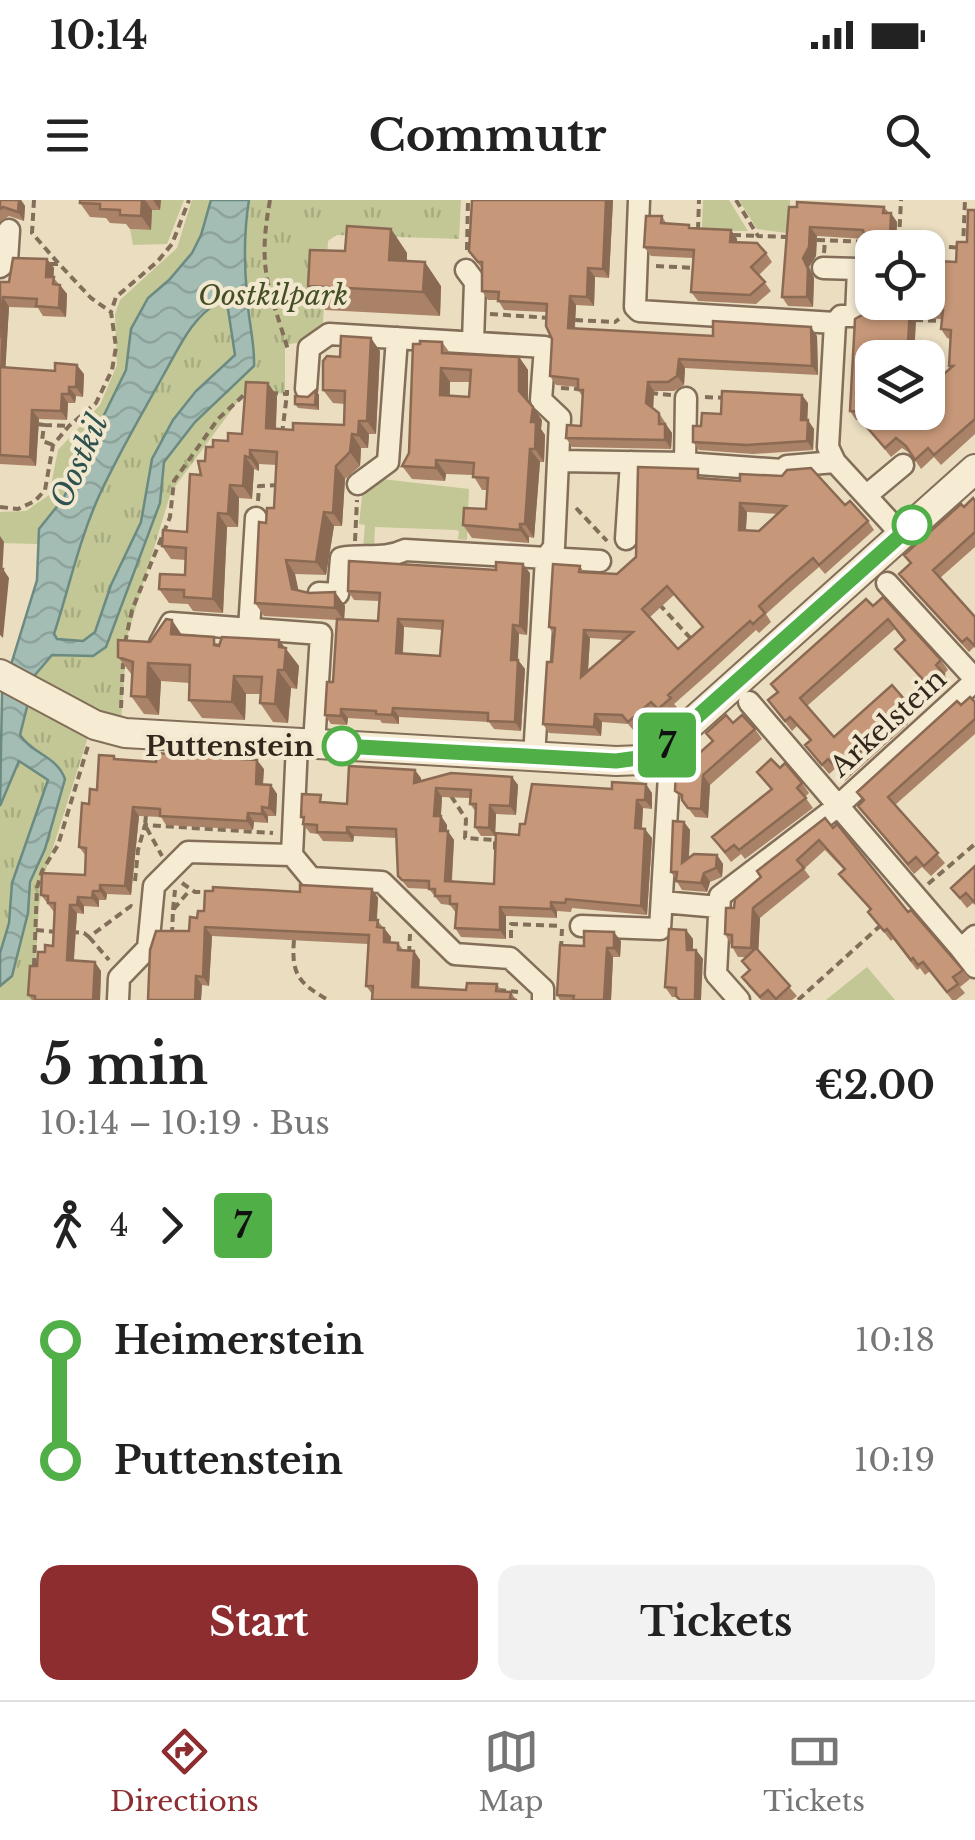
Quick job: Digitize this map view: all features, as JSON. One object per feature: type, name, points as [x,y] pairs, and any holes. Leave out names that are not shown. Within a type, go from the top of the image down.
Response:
[{"type":"street","points":[[639,200],[634,307],[640,311],[835,324]]},
{"type":"street","points":[[0,267],[7,261],[9,230]]},
{"type":"street","points":[[824,268],[858,269],[856,316],[841,316],[835,324],[828,447],[834,462],[902,535]]},
{"type":"street","points":[[466,270],[475,282],[473,342]]},
{"type":"street","points":[[294,390],[298,352],[329,334],[545,347],[541,400],[560,418],[559,461],[554,547],[546,558],[534,757]]},
{"type":"street","points":[[358,484],[388,462],[398,338]]},
{"type":"street","points":[[685,463],[686,398]]},
{"type":"street","points":[[559,461],[685,463],[782,470],[787,466],[834,462]]},
{"type":"street","points":[[319,593],[338,594],[341,558],[393,556],[406,550],[546,558],[614,550],[631,462]]},
{"type":"street","points":[[867,495],[903,465]]},
{"type":"street","points":[[0,674],[103,734],[629,761],[658,752],[975,469]]},
{"type":"street","points":[[248,628],[256,518]]},
{"type":"street","name":"Arkelstein","points":[[719,907],[720,896],[838,806],[975,680],[887,583]]},
{"type":"street","points":[[132,640],[157,648],[170,623],[321,634],[292,855],[311,878],[382,882],[455,954],[510,958],[533,977],[543,997]]},
{"type":"street","name":"Arkelstein","points":[[750,702],[915,895],[968,942],[975,966]]},
{"type":"street","points":[[571,926],[660,929],[669,775],[658,752]]},
{"type":"street","points":[[118,1000],[119,978],[148,948],[154,886],[188,852],[292,855]]},
{"type":"street","points":[[662,902],[719,907],[716,974],[739,1000]]},
{"type":"path","points":[[34,200],[32,233],[91,298],[111,312]]},
{"type":"path","points":[[0,507],[18,509],[35,501],[45,490],[53,445],[96,403],[112,370],[116,347],[111,312],[116,297],[158,262],[172,244],[189,200]]},
{"type":"path","points":[[270,200],[263,264],[266,283],[288,347],[298,352]]},
{"type":"path","points":[[466,270],[468,200]]},
{"type":"path","points":[[698,234],[699,200]]},
{"type":"path","points":[[736,200],[758,236]]},
{"type":"path","points":[[899,230],[901,200]]},
{"type":"path","points":[[962,248],[965,200]]},
{"type":"path","points":[[718,234],[792,238]]},
{"type":"path","points":[[816,240],[855,241]]},
{"type":"path","points":[[945,247],[973,248]]},
{"type":"path","points":[[42,263],[59,264]]},
{"type":"path","points":[[636,264],[694,268]]},
{"type":"path","points":[[474,312],[616,322],[634,307]]},
{"type":"path","points":[[915,320],[955,322]]},
{"type":"path","points":[[33,978],[42,872],[58,845],[103,734],[120,716],[132,640],[170,516],[174,481],[218,419],[245,393],[294,390],[281,442]]},
{"type":"path","points":[[29,424],[69,426]]},
{"type":"path","points":[[44,425],[42,441],[53,445]]},
{"type":"path","points":[[256,518],[259,486],[279,486],[279,476]]},
{"type":"path","points":[[355,556],[358,484]]},
{"type":"path","points":[[558,488],[614,550]]},
{"type":"path","points":[[656,600],[700,648]]},
{"type":"path","points":[[448,792],[466,820],[465,838],[496,840],[495,850],[513,851]]},
{"type":"path","points":[[146,810],[144,826],[169,869],[190,890],[212,892]]},
{"type":"path","points":[[915,895],[975,844]]},
{"type":"path","points":[[171,947],[172,910],[190,890]]},
{"type":"path","points":[[89,937],[131,906],[150,912]]},
{"type":"path","points":[[409,959],[410,910]]},
{"type":"path","points":[[798,1000],[886,921]]},
{"type":"path","points":[[510,958],[511,924],[571,926],[560,961]]},
{"type":"path","points":[[36,930],[84,933],[123,974]]},
{"type":"path","points":[[294,940],[292,965],[300,980],[328,1000]]},
{"type":"path","points":[[488,989],[543,997]]},
{"type":"green space","points":[[161,200],[184,200],[167,244],[133,245],[130,229],[151,230],[152,210],[160,210]]},
{"type":"green space","points":[[192,200],[211,200],[201,235],[192,253],[148,298],[131,329],[126,370],[63,499],[40,529],[38,544],[0,543],[0,512],[26,511],[49,495],[58,450],[100,405],[117,365],[115,314],[120,300],[177,248]]},
{"type":"green space","name":"Oostkilpark","points":[[250,200],[461,200],[459,239],[336,235],[328,241],[322,338],[285,345],[285,394],[247,389],[171,492],[127,637],[121,722],[88,737],[45,873],[33,1000],[0,1000],[0,806],[33,676],[103,473],[155,372],[244,248]]},
{"type":"green space","points":[[703,200],[729,200],[748,231],[706,231],[702,228]]},
{"type":"green space","points":[[739,200],[790,200],[790,230],[787,233],[757,229]]},
{"type":"green space","points":[[373,478],[469,489],[467,540],[458,539],[456,530],[375,527],[374,550],[363,549],[365,525],[359,524],[363,488]]},
{"type":"green space","points":[[867,967],[895,1000],[826,1000]]},
{"type":"water","points":[[211,200],[249,200],[245,271],[254,366],[195,422],[164,462],[160,503],[106,647],[93,656],[52,655],[35,675],[20,735],[56,765],[65,779],[45,849],[30,882],[28,913],[12,976],[0,986],[0,953],[9,923],[12,883],[48,780],[19,761],[0,806],[2,694],[37,580],[39,529],[63,499],[126,370],[131,329],[148,298],[192,253]],"holes":[[[219,302],[228,309],[235,355],[196,391],[173,420],[152,459],[141,522],[111,585],[95,632],[83,641],[57,639],[54,634],[80,547],[114,465],[193,325]]]},
{"type":"building","points":[[0,200],[19,200],[18,212],[0,209]]},
{"type":"building","points":[[80,200],[142,200],[141,216],[120,215],[120,210],[100,209],[100,204]]},
{"type":"building","points":[[472,200],[606,200],[603,269],[588,268],[587,297],[570,296],[568,328],[713,336],[713,321],[811,327],[812,366],[679,359],[677,376],[668,382],[648,382],[646,403],[659,413],[659,424],[665,424],[665,440],[566,438],[567,425],[581,426],[583,390],[578,390],[578,379],[550,376],[552,339],[546,326],[547,304],[498,301],[499,292],[482,291],[482,262],[469,251]]},
{"type":"building","points":[[797,202],[884,207],[883,213],[891,213],[890,230],[810,227],[809,247],[803,258],[808,269],[807,297],[782,297],[789,207],[797,207]]},
{"type":"building","points":[[968,210],[975,210],[975,419],[934,455],[928,448],[915,460],[896,438],[885,448],[869,430],[945,430],[945,373],[953,366],[949,366],[951,330],[941,329],[945,320],[945,261],[956,262],[957,242],[967,242]]},
{"type":"building","points":[[646,216],[662,216],[661,223],[689,228],[731,230],[730,242],[757,243],[766,253],[751,267],[765,282],[750,295],[691,292],[694,250],[644,247]]},
{"type":"building","points":[[347,226],[391,229],[389,260],[425,262],[423,292],[308,286],[310,250],[345,251]]},
{"type":"building","points":[[13,258],[47,259],[46,277],[54,277],[53,284],[60,285],[59,308],[36,306],[37,299],[3,297],[0,338],[0,282],[9,282]]},
{"type":"building","points":[[855,319],[909,320],[908,340],[855,340],[855,411],[850,411]]},
{"type":"building","points":[[341,336],[371,338],[367,421],[359,421],[358,435],[352,434],[350,452],[336,466],[333,513],[324,512],[316,562],[286,560],[292,589],[335,592],[335,608],[255,603],[259,522],[266,523],[267,508],[274,508],[277,452],[250,450],[250,458],[245,456],[243,486],[230,485],[228,514],[218,513],[213,599],[184,597],[184,590],[159,589],[160,574],[185,575],[186,548],[162,546],[163,530],[187,532],[190,474],[201,475],[198,461],[205,461],[206,447],[213,447],[213,440],[228,441],[228,433],[242,434],[246,382],[268,383],[266,428],[293,430],[293,423],[344,425],[345,391],[323,390],[323,361],[327,356],[340,357]]},
{"type":"building","points":[[442,342],[442,353],[519,357],[519,391],[533,407],[531,422],[536,422],[535,449],[530,449],[525,524],[520,524],[520,530],[463,525],[464,508],[486,509],[488,478],[473,477],[474,463],[436,460],[436,468],[402,466],[409,453],[413,344]],"holes":[[[441,368],[471,370],[469,397],[440,395]]]},
{"type":"building","points":[[55,363],[77,365],[76,387],[69,387],[69,394],[62,394],[61,411],[32,410],[30,457],[0,455],[0,367],[55,371]]},
{"type":"building","points":[[316,390],[315,405],[295,404],[295,396],[308,397]]},
{"type":"building","points":[[722,391],[802,395],[801,420],[808,420],[807,441],[747,445],[693,442],[693,426],[701,426],[702,413],[721,414]]},
{"type":"building","points":[[638,467],[698,469],[698,478],[740,481],[740,474],[782,476],[787,470],[811,468],[845,505],[850,501],[868,521],[819,565],[813,558],[790,578],[759,606],[765,613],[753,624],[750,621],[668,695],[671,698],[658,709],[651,702],[628,722],[622,715],[595,714],[594,727],[543,724],[547,662],[552,662],[555,628],[549,627],[553,564],[580,566],[579,572],[617,574],[636,557]],"holes":[[[740,503],[786,506],[759,531],[739,530]],[[667,586],[703,627],[678,649],[642,609]],[[584,630],[633,632],[581,677]]]},
{"type":"building","points":[[973,498],[975,532],[933,570],[975,617],[975,646],[967,638],[962,642],[899,574],[911,563],[904,555],[961,504],[964,507]]},
{"type":"building","points":[[349,561],[496,570],[496,562],[523,564],[520,626],[513,625],[511,660],[518,660],[515,722],[488,721],[488,713],[393,708],[392,715],[341,709],[341,716],[325,715],[327,682],[333,682],[337,619],[378,621],[380,593],[348,591]],"holes":[[[398,619],[443,621],[440,656],[396,653]]]},
{"type":"building","points":[[883,597],[941,660],[936,665],[944,674],[930,687],[895,649],[905,640],[888,619],[800,698],[834,737],[892,685],[904,699],[895,708],[901,714],[839,771],[828,759],[822,765],[805,745],[811,740],[790,717],[785,721],[768,700],[778,692],[771,684],[866,599],[873,606]]},
{"type":"building","points":[[166,619],[172,620],[171,634],[214,637],[214,645],[219,646],[222,637],[279,640],[279,647],[286,648],[284,670],[278,670],[275,704],[260,703],[262,677],[234,676],[232,702],[189,700],[190,665],[148,663],[147,697],[131,696],[133,662],[118,657],[118,640],[150,642]]},
{"type":"building","points":[[970,697],[975,702],[975,719],[888,797],[938,853],[924,866],[916,857],[908,864],[858,806],[864,800],[857,792],[957,701],[961,705]]},
{"type":"building","points":[[726,715],[733,723],[742,715],[755,729],[703,775],[701,809],[688,808],[682,795],[675,791],[676,768],[684,769],[685,756],[695,757],[713,741],[706,733]]},
{"type":"building","points":[[156,753],[257,760],[256,784],[271,785],[269,808],[262,807],[262,814],[248,813],[247,821],[160,816],[160,809],[133,807],[125,886],[100,885],[100,891],[93,891],[92,898],[78,897],[77,905],[70,905],[67,960],[95,962],[93,1000],[35,1000],[35,996],[28,995],[30,966],[37,966],[38,952],[45,952],[45,945],[53,946],[55,903],[48,903],[48,896],[41,895],[42,873],[85,875],[86,848],[79,847],[82,803],[89,804],[90,789],[97,790],[99,755],[156,762]]},
{"type":"building","points":[[771,759],[780,768],[785,763],[802,783],[797,788],[806,798],[739,850],[734,845],[725,852],[712,837],[772,789],[757,772]]},
{"type":"building","points":[[349,766],[415,770],[414,783],[451,773],[512,777],[510,806],[490,805],[489,828],[475,827],[476,804],[470,804],[471,790],[436,788],[434,816],[441,816],[440,831],[448,831],[445,881],[494,884],[496,833],[519,835],[520,824],[525,824],[532,784],[612,789],[612,782],[646,784],[645,800],[637,800],[635,828],[645,829],[641,906],[566,899],[565,903],[551,902],[551,909],[500,907],[500,930],[455,928],[457,904],[450,904],[450,896],[435,896],[429,881],[402,880],[398,876],[396,829],[347,827],[347,833],[317,832],[317,825],[303,824],[302,794],[321,795],[320,802],[347,804]]},
{"type":"building","points":[[825,818],[833,828],[837,824],[908,912],[911,910],[963,970],[953,977],[958,984],[947,992],[923,962],[918,965],[911,960],[868,912],[871,909],[839,874],[845,869],[819,840],[797,860],[804,868],[753,908],[751,948],[732,947],[732,935],[725,934],[726,908],[734,908],[735,899],[761,877],[757,871]]},
{"type":"building","points":[[673,821],[684,822],[682,863],[694,854],[717,855],[716,868],[704,873],[701,883],[676,881],[677,872],[671,872]]},
{"type":"building","points":[[975,866],[975,903],[966,893],[960,898],[951,888]]},
{"type":"building","points":[[300,885],[372,889],[370,920],[378,920],[377,927],[384,928],[384,942],[398,943],[398,950],[414,951],[412,987],[466,990],[467,983],[497,984],[496,991],[511,992],[510,999],[517,1000],[372,1000],[373,986],[366,986],[369,935],[205,927],[203,977],[196,976],[195,1000],[148,1000],[150,950],[156,931],[189,931],[190,917],[197,918],[198,911],[204,911],[205,891],[213,891],[213,887],[300,892]]},
{"type":"building","points":[[669,929],[686,930],[687,950],[696,950],[695,1000],[680,1000],[676,988],[665,987]]},
{"type":"building","points":[[584,931],[614,932],[614,948],[607,948],[604,1000],[573,1000],[574,996],[557,995],[560,945],[584,946]]},
{"type":"building","points":[[756,948],[790,986],[776,999],[768,990],[760,997],[742,977],[750,970],[742,961]]},
{"type":"bus line","name":"7","points":[[342,746],[616,761],[653,756],[912,525]]},
{"type":"place","name":"Puttenstein","points":[[342,746]]},
{"type":"water label","name":"Oostkil","points":[[79,461]]}]
